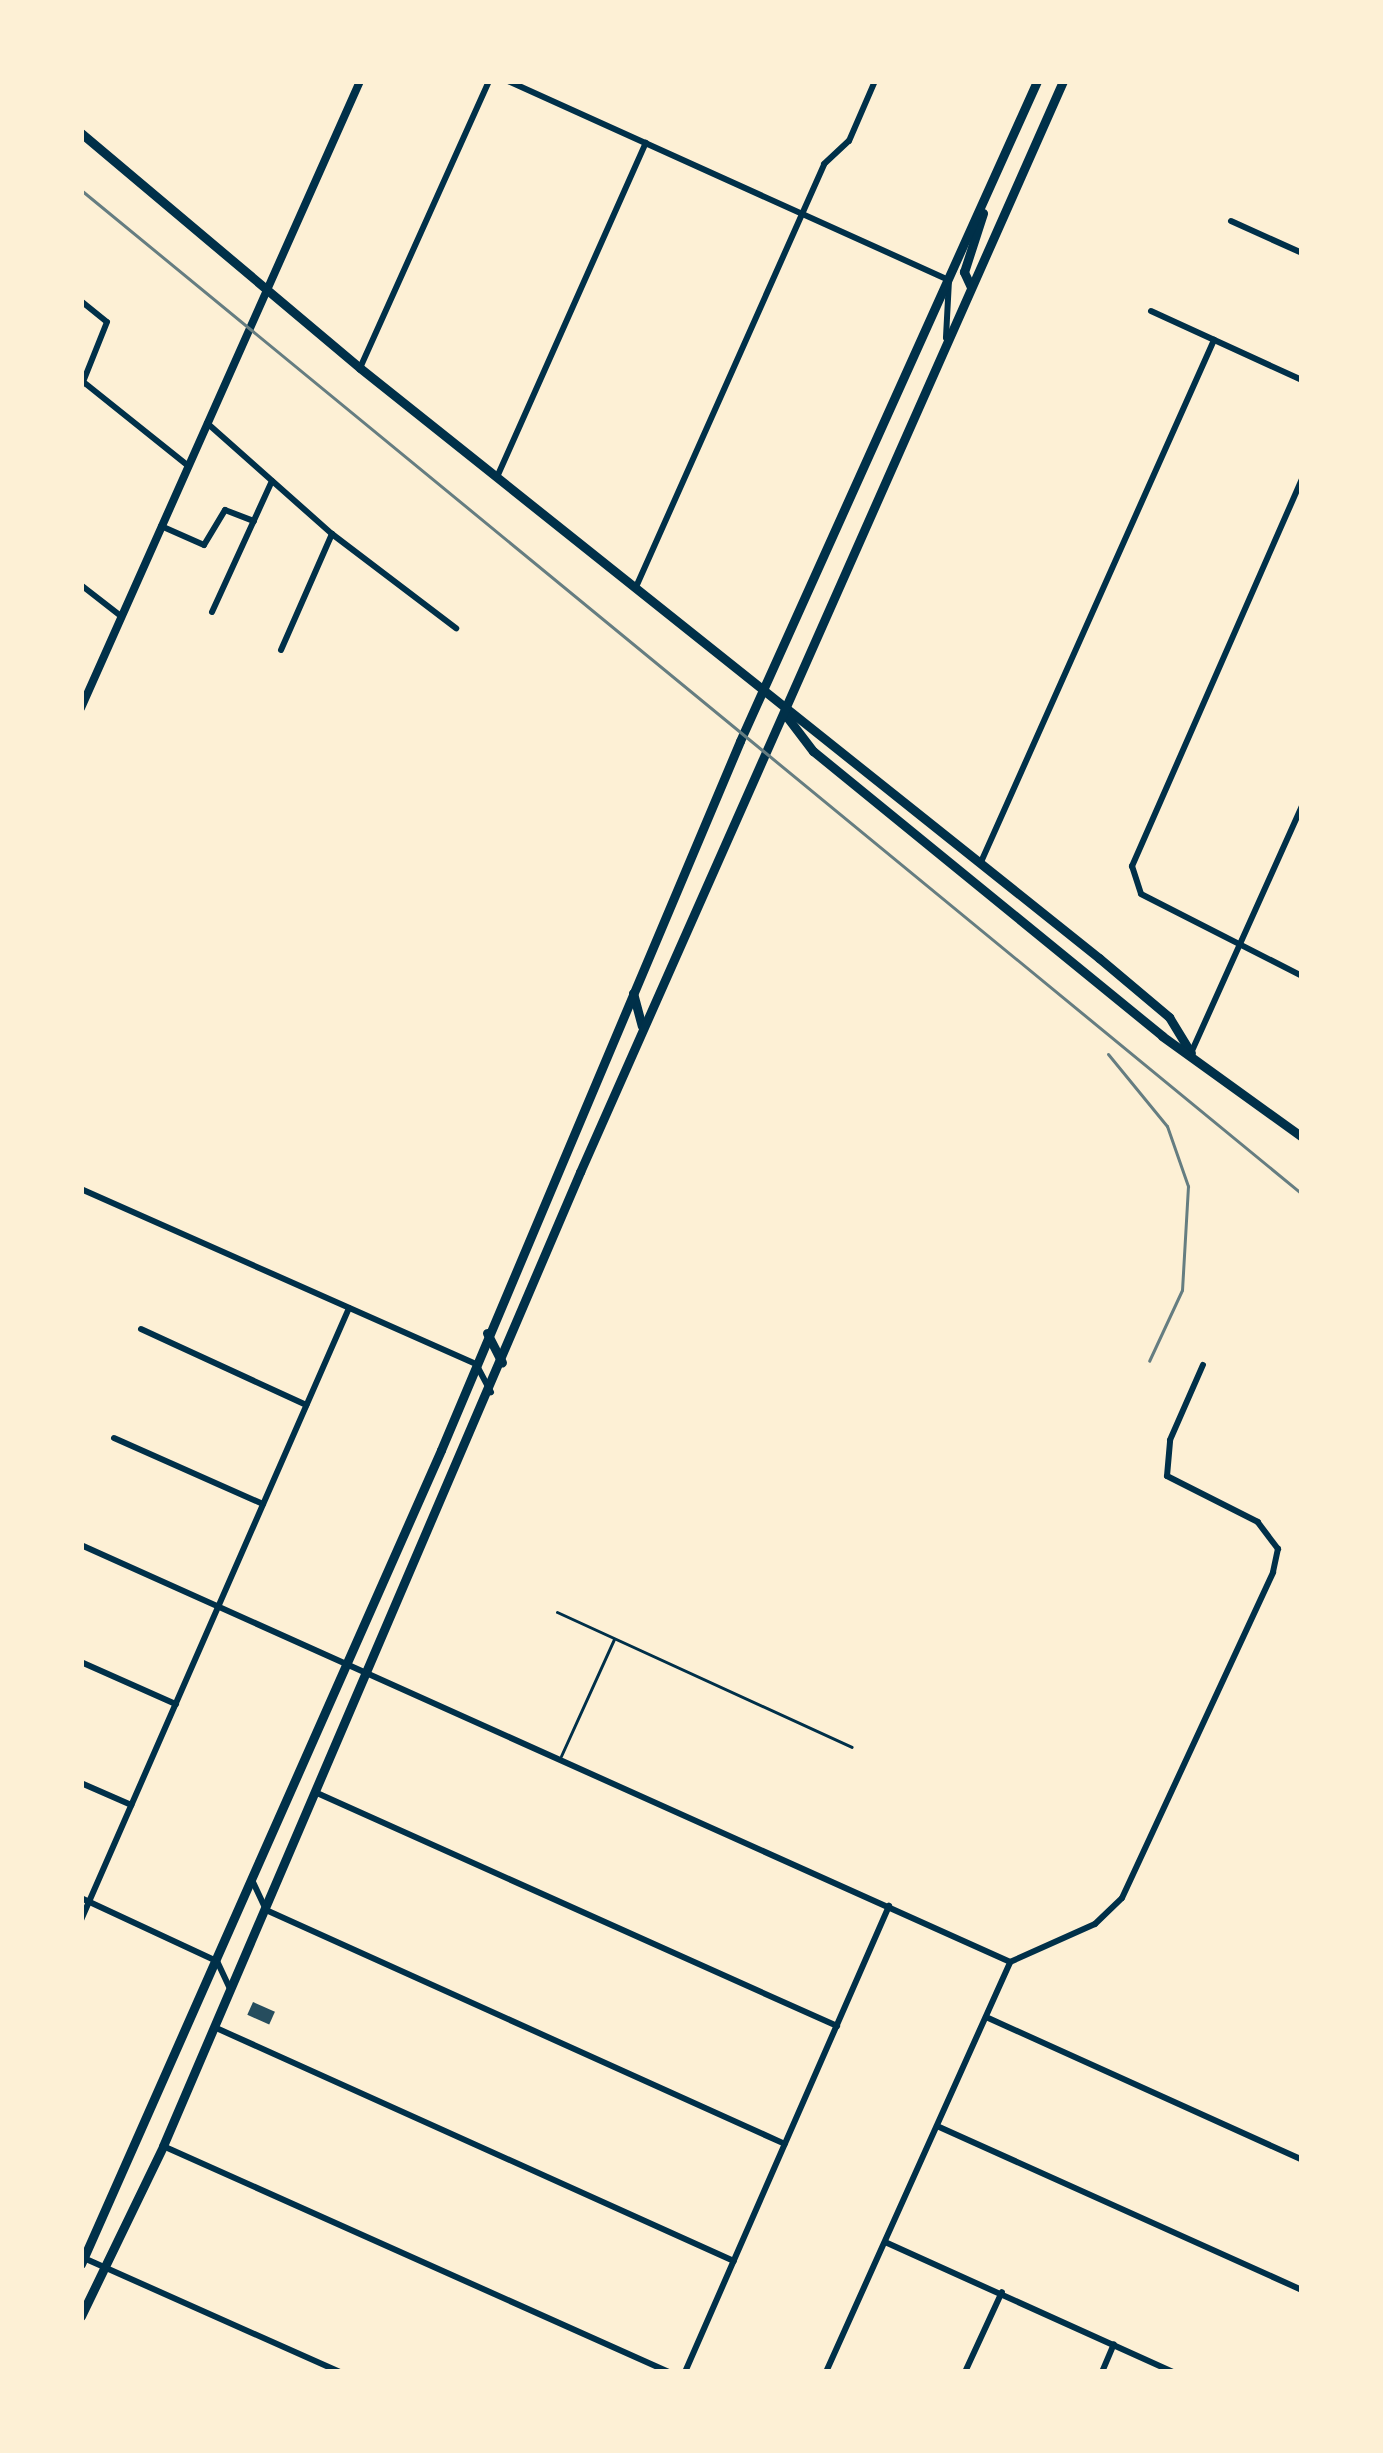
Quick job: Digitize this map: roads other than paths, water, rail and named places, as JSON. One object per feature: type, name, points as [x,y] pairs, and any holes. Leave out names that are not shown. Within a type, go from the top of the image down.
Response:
[{"type":"main road","points":[[82,2260],[253,1882],[763,692],[1037,81]]},
{"type":"main road","points":[[81,2316],[163,2146],[782,710],[1063,81]]},
{"type":"main road","points":[[81,133],[360,368],[1169,1017],[1191,1053]]},
{"type":"main road","points":[[970,287],[964,272],[983,203]]},
{"type":"main road","points":[[782,710],[813,751],[1302,1137]]},
{"type":"main road","points":[[633,993],[643,1031]]},
{"type":"main road","points":[[488,1333],[502,1363]]},
{"type":"street","points":[[81,708],[360,81]]},
{"type":"street","points":[[360,368],[489,81]]},
{"type":"street","points":[[508,81],[949,280],[945,344]]},
{"type":"street","points":[[636,587],[824,164],[849,141],[875,81]]},
{"type":"street","points":[[497,477],[646,143]]},
{"type":"street","points":[[1231,221],[1302,253]]},
{"type":"street","points":[[81,301],[107,322],[83,386],[188,465]]},
{"type":"street","points":[[1151,311],[1302,380]]},
{"type":"street","points":[[981,862],[1214,340]]},
{"type":"street","points":[[208,423],[332,534],[456,628]]},
{"type":"street","points":[[1302,479],[1132,866],[1133,883],[1302,976]]},
{"type":"street","points":[[212,612],[272,481]]},
{"type":"street","points":[[161,526],[204,545],[225,510],[254,521]]},
{"type":"street","points":[[280,650],[332,534]]},
{"type":"street","points":[[81,585],[121,616]]},
{"type":"street","points":[[1191,1053],[1302,806]]},
{"type":"street","points":[[81,1189],[476,1364],[491,1392]]},
{"type":"street","points":[[81,1920],[85,1900],[350,1308]]},
{"type":"street","points":[[141,1329],[306,1406]]},
{"type":"street","points":[[826,2372],[1010,1963],[1095,1924],[1123,1898],[1274,1572],[1278,1550],[1258,1522],[1167,1476],[1170,1440],[1204,1365]]},
{"type":"street","points":[[114,1438],[262,1504]]},
{"type":"street","points":[[81,1545],[1010,1963]]},
{"type":"street","points":[[81,1662],[176,1704]]},
{"type":"street","points":[[81,1783],[131,1805]]},
{"type":"street","points":[[317,1793],[837,2026]]},
{"type":"street","points":[[253,1882],[266,1910],[785,2144]]},
{"type":"street","points":[[85,1900],[218,1961],[230,1990]]},
{"type":"street","points":[[685,2372],[889,1906]]},
{"type":"street","points":[[986,2017],[1302,2160]]},
{"type":"street","points":[[214,2027],[734,2261]]},
{"type":"street","points":[[937,2126],[1302,2290]]},
{"type":"street","points":[[163,2146],[669,2372]]},
{"type":"street","points":[[885,2242],[1173,2372]]},
{"type":"street","points":[[82,2260],[340,2372]]},
{"type":"street","points":[[965,2372],[1002,2292]]},
{"type":"street","points":[[1102,2372],[1114,2344]]},
{"type":"lane","points":[[557,1612],[852,1747]]},
{"type":"lane","points":[[560,1757],[614,1638]]},
{"type":"railway","points":[[81,190],[1302,1194]]},
{"type":"railway","points":[[1108,1054],[1167,1126],[1188,1186],[1182,1290],[1149,1361]]}]
